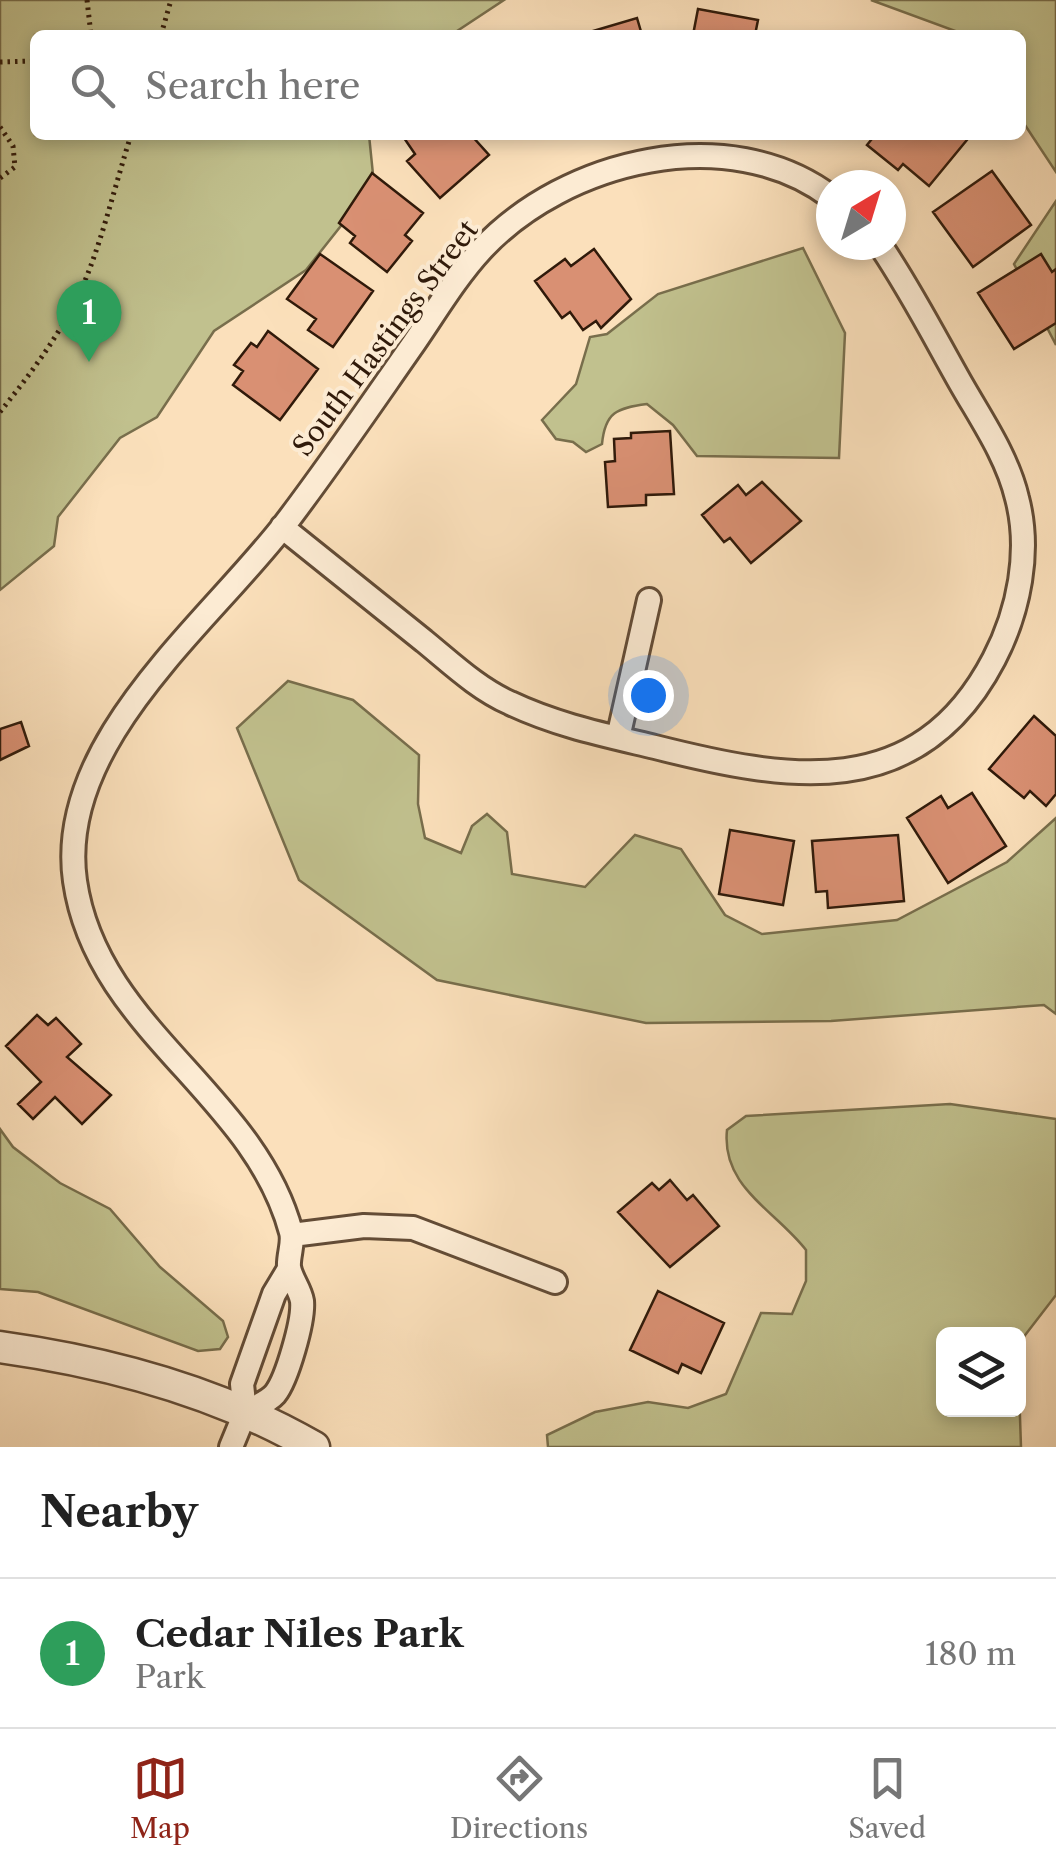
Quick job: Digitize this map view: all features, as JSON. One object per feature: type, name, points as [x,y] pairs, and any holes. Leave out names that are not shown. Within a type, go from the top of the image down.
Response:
[{"type":"street","name":"South Hastings Street","points":[[231,1447],[245,1414],[242,1384],[274,1294],[289,1269],[292,1235],[268,1179],[243,1138],[101,966],[85,928],[72,854],[75,817],[88,775],[107,738],[282,527],[462,275],[502,230],[529,212],[618,170],[683,155],[718,154],[758,162],[794,174],[816,188]]},
{"type":"street","points":[[282,527],[505,701],[554,722],[744,770],[793,776],[839,774],[884,760],[924,739],[958,709],[985,677],[1008,626],[1022,572],[1018,498],[1000,450],[889,260]]},
{"type":"street","points":[[618,738],[649,600]]},
{"type":"street","points":[[292,1235],[364,1226],[413,1228],[555,1282]]},
{"type":"street","name":"South Hastings Street","points":[[245,1414],[275,1394],[299,1332],[302,1301],[289,1269]]},
{"type":"street","points":[[0,1348],[97,1365],[214,1398],[314,1447]]},
{"type":"path","points":[[87,0],[90,30]]},
{"type":"path","points":[[162,30],[171,0]]},
{"type":"path","points":[[0,62],[30,61]]},
{"type":"path","points":[[0,128],[16,158],[15,167],[0,178]]},
{"type":"path","points":[[0,412],[30,374],[76,300],[90,268],[128,140]]},
{"type":"green space","points":[[0,0],[504,0],[459,30],[30,30],[30,140],[370,140],[374,184],[306,270],[214,331],[157,417],[120,438],[58,517],[54,546],[0,590]]},
{"type":"green space","points":[[871,0],[1056,0],[1056,172],[1026,127],[1026,30],[952,30]]},
{"type":"green space","points":[[1056,201],[1056,345],[1014,264]]},
{"type":"green space","points":[[803,248],[845,333],[839,458],[697,456],[673,425],[647,404],[614,413],[606,425],[602,444],[586,452],[573,442],[556,439],[542,420],[576,384],[590,337],[607,334],[658,294]]},
{"type":"green space","points":[[288,681],[353,700],[419,755],[418,804],[425,838],[461,853],[472,826],[487,814],[507,832],[512,874],[585,887],[635,835],[681,849],[725,915],[762,934],[897,920],[1007,862],[1056,818],[1056,1014],[1044,1005],[831,1021],[646,1023],[437,980],[299,880],[237,728]]},
{"type":"green space","points":[[950,1104],[1056,1119],[1056,1295],[1026,1334],[1026,1327],[936,1327],[936,1417],[1020,1417],[1021,1447],[548,1447],[547,1435],[595,1412],[648,1402],[688,1408],[726,1394],[761,1313],[792,1314],[806,1281],[806,1250],[753,1196],[732,1167],[727,1130],[746,1116]]},
{"type":"green space","points":[[0,1129],[13,1147],[60,1183],[110,1209],[160,1267],[223,1321],[228,1337],[220,1349],[198,1351],[38,1292],[0,1289]]},
{"type":"building","points":[[698,9],[758,20],[756,30],[694,30]]},
{"type":"building","points":[[637,18],[641,30],[596,30]]},
{"type":"building","points":[[405,140],[476,140],[489,155],[440,198],[407,161],[415,154]]},
{"type":"building","points":[[871,140],[967,140],[929,186],[903,164],[898,170],[867,145]]},
{"type":"building","points":[[992,171],[1031,225],[973,267],[933,212]]},
{"type":"building","points":[[372,173],[423,213],[405,235],[412,241],[387,272],[350,243],[355,236],[339,223]]},
{"type":"building","points":[[594,249],[631,299],[601,328],[596,321],[583,330],[570,312],[562,318],[535,281],[565,259],[571,266]]},
{"type":"building","points":[[320,254],[373,291],[333,347],[308,330],[316,319],[287,299]]},
{"type":"building","points":[[1041,254],[1052,272],[1056,269],[1056,323],[1014,349],[978,293]]},
{"type":"building","points":[[268,331],[318,369],[280,420],[233,385],[243,371],[234,365],[251,343],[257,347]]},
{"type":"building","points":[[670,431],[674,494],[646,495],[646,505],[608,507],[605,462],[615,461],[614,439],[631,438],[631,433]]},
{"type":"building","points":[[762,482],[801,521],[751,563],[730,538],[724,542],[702,515],[738,485],[746,495]]},
{"type":"building","points":[[1034,716],[1056,736],[1056,794],[1046,806],[1030,791],[1024,798],[989,769]]},
{"type":"building","points":[[21,722],[29,746],[0,760],[0,729]]},
{"type":"building","points":[[972,793],[1006,846],[948,883],[907,818],[941,796],[948,808]]},
{"type":"building","points":[[730,830],[794,841],[783,905],[719,894]]},
{"type":"building","points":[[898,835],[904,901],[828,908],[827,891],[816,892],[812,841]]},
{"type":"building","points":[[37,1015],[48,1025],[56,1018],[81,1044],[67,1057],[111,1095],[82,1124],[55,1097],[33,1119],[18,1104],[41,1082],[6,1046]]},
{"type":"building","points":[[670,1180],[687,1200],[693,1195],[719,1226],[670,1267],[618,1212],[652,1183],[659,1190]]},
{"type":"building","points":[[658,1291],[724,1323],[701,1373],[682,1364],[678,1373],[630,1350]]},
{"type":"place","name":"Cedar Niles Park","points":[[89,362]]}]
